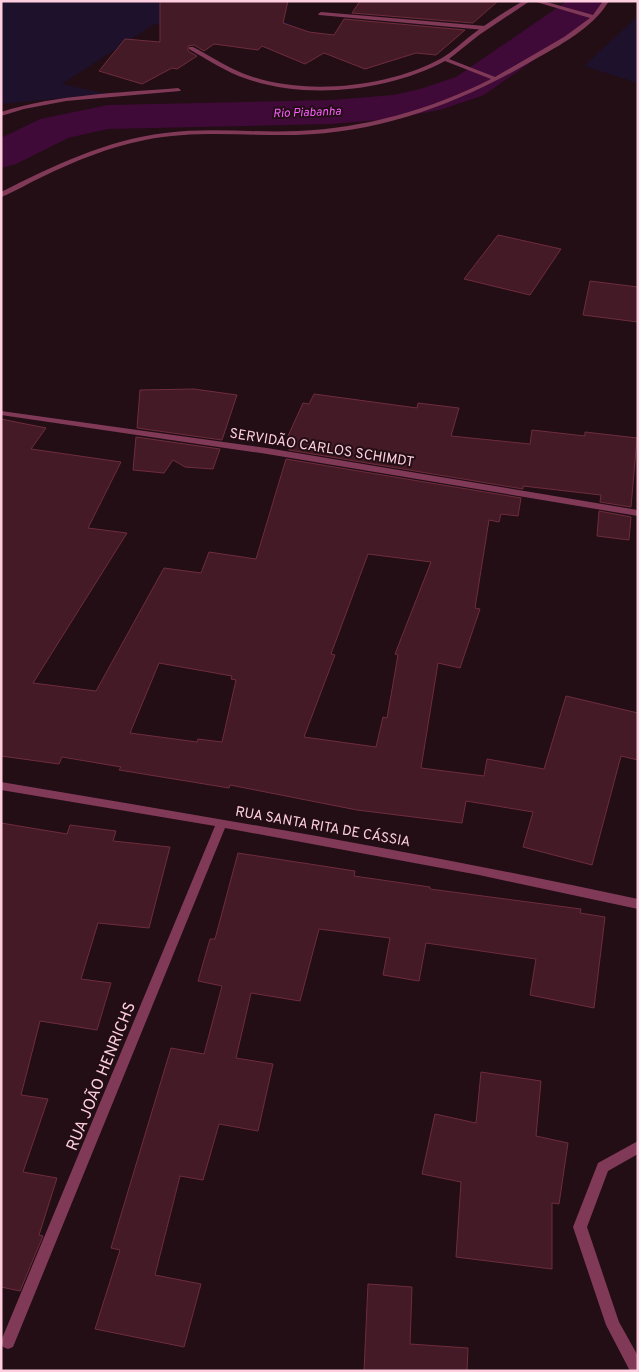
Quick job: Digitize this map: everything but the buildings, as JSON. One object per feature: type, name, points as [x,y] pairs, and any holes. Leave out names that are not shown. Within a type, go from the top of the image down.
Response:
[{"type":"street","points":[[191,48],[254,79],[303,87],[347,86],[401,78],[445,59],[485,28],[527,1]]},
{"type":"street","points":[[536,1],[594,18]]},
{"type":"street","points":[[1,195],[49,169],[125,142],[148,137],[193,133],[347,130],[386,122],[420,112],[493,78],[566,38],[594,18],[606,1]]},
{"type":"street","points":[[321,14],[485,28]]},
{"type":"street","points":[[445,59],[462,64],[493,78]]},
{"type":"street","points":[[1,114],[15,109],[71,99],[178,90]]},
{"type":"street","name":"SERVIDÃO CARLOS SCHIMDT","points":[[1,413],[267,451],[638,514]]},
{"type":"street","name":"RUA SANTA RITA DE CÁSSIA","points":[[1,786],[222,823],[504,874],[638,904]]},
{"type":"street","name":"RUA JOÃO HENRICHS","points":[[8,1342],[222,823]]},
{"type":"street","points":[[638,1147],[603,1167],[580,1227],[613,1325],[638,1371]]},
{"type":"shaded area","points":[[1,1],[156,1],[291,23],[284,37],[154,24],[62,84],[106,94],[1,104]]},
{"type":"shaded area","points":[[638,16],[638,83],[584,66]]},
{"type":"waterway","name":"Rio Piabanha","points":[[1,155],[55,128],[108,117],[331,112],[393,107],[429,100],[470,86],[587,6],[585,1]]}]
